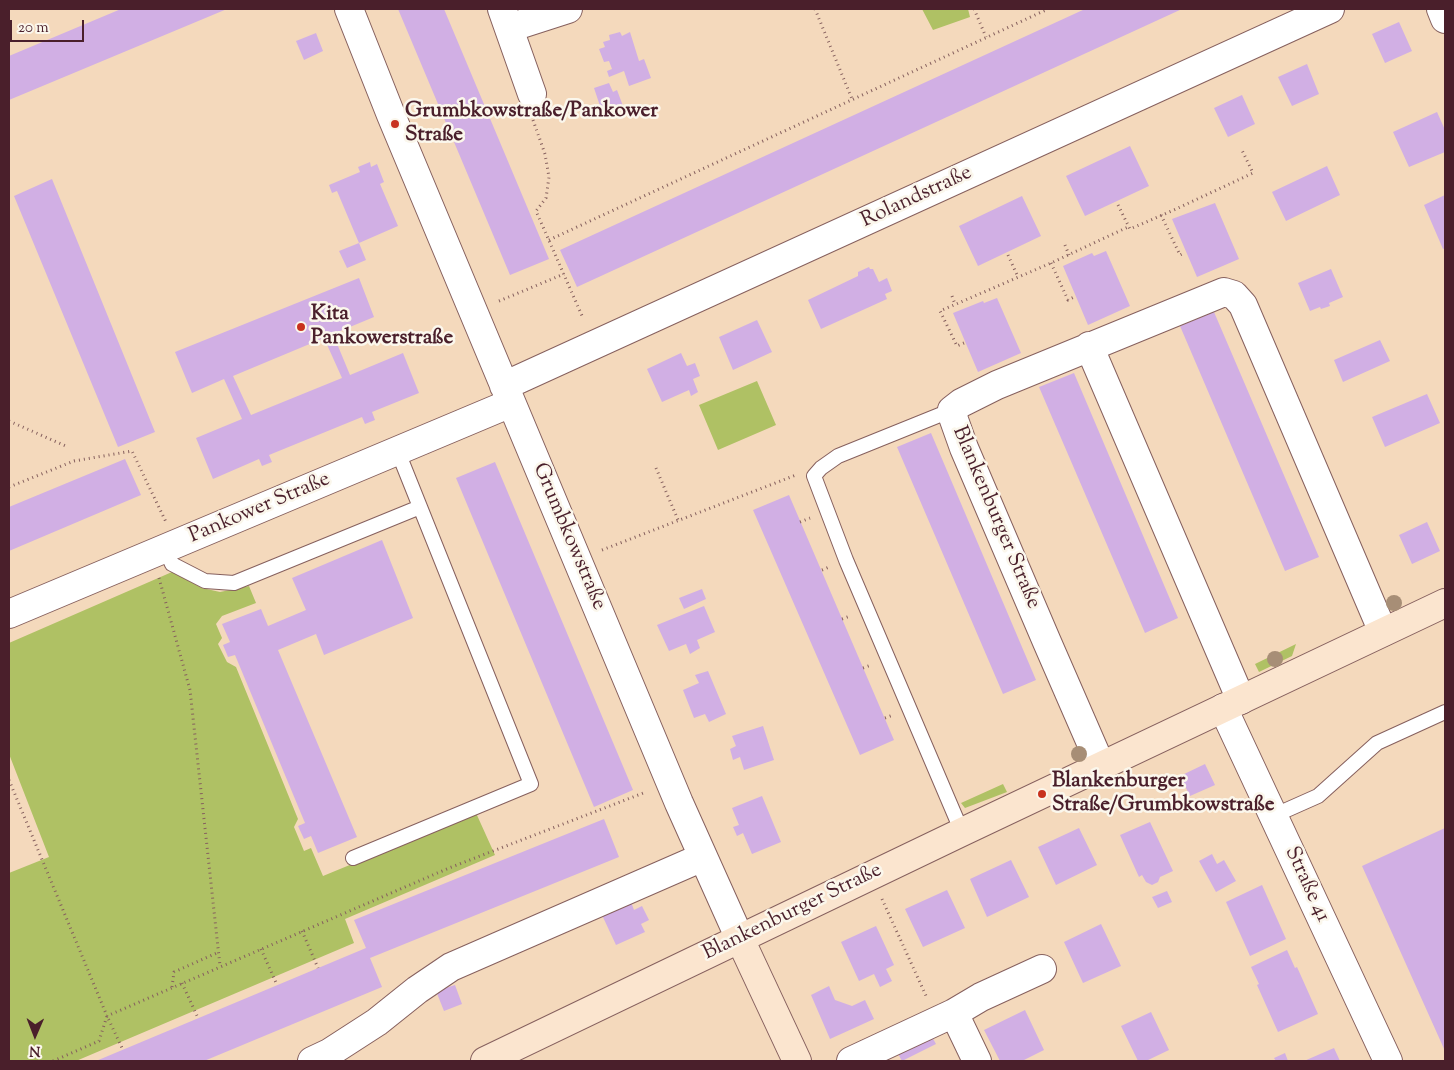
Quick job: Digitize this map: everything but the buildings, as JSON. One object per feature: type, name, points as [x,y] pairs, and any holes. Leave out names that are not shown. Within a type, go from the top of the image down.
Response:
[{"type":"main road","name":"Blankenburger Straße","points":[[485,1061],[1445,603]]},
{"type":"main road","name":"Grumbkowstraße","points":[[740,938],[798,1061]]},
{"type":"street","name":"Grumbkowstraße","points":[[349,9],[391,115],[577,560],[703,857],[740,938]]},
{"type":"street","points":[[532,94],[505,19],[536,20],[568,9]]},
{"type":"street","name":"Rolandstraße","points":[[508,395],[1330,9]]},
{"type":"street","points":[[1441,9],[1445,19]]},
{"type":"street","name":"Blankenburger Straße","points":[[1102,766],[1043,634],[964,448],[952,410],[961,403],[997,385],[1224,292],[1234,295],[1243,305],[1383,632]]},
{"type":"street","points":[[1089,346],[1232,704]]},
{"type":"street","name":"Pankower Straße","points":[[9,614],[398,452],[508,395]]},
{"type":"street","name":"Straße 41","points":[[1232,704],[1274,816],[1388,1061]]},
{"type":"street","points":[[312,1061],[329,1053],[377,1022],[416,990],[451,967],[703,857]]},
{"type":"street","points":[[850,1061],[1042,969]]},
{"type":"street","points":[[945,1017],[977,1061]]},
{"type":"lane","points":[[952,410],[838,456],[821,468],[814,476],[850,568],[962,832]]},
{"type":"lane","points":[[353,858],[531,784],[398,452]]},
{"type":"lane","points":[[163,549],[172,564],[205,582],[234,583],[420,507]]},
{"type":"lane","points":[[1274,816],[1318,796],[1377,743],[1445,712]]},
{"type":"path","points":[[815,9],[852,99]]},
{"type":"path","points":[[974,9],[986,38]]},
{"type":"path","points":[[549,240],[1048,9]]},
{"type":"path","points":[[532,94],[527,100],[546,154],[549,178],[546,198],[536,211],[583,318]]},
{"type":"path","points":[[964,342],[957,346],[940,311],[1128,227],[1130,229],[1176,209],[1253,173],[1241,148]]},
{"type":"path","points":[[1173,203],[1176,209]]},
{"type":"path","points":[[1118,205],[1128,227]]},
{"type":"path","points":[[1161,215],[1180,255],[1184,253]]},
{"type":"path","points":[[1065,245],[1069,255]]},
{"type":"path","points":[[1008,255],[1018,277]]},
{"type":"path","points":[[1051,263],[1068,300],[1074,296]]},
{"type":"path","points":[[499,301],[564,274]]},
{"type":"path","points":[[952,296],[956,304]]},
{"type":"path","points":[[9,420],[68,447]]},
{"type":"path","points":[[9,487],[74,461],[132,452],[163,549],[190,690],[220,966]]},
{"type":"path","points":[[656,468],[678,520]]},
{"type":"path","points":[[577,560],[801,474],[814,476]]},
{"type":"path","points":[[9,780],[107,1016],[123,1050]]},
{"type":"path","points":[[53,1061],[99,1041],[107,1016],[449,868],[654,789]]},
{"type":"path","points":[[882,899],[945,1017]]},
{"type":"path","points":[[302,931],[318,968]]},
{"type":"path","points":[[261,949],[278,985]]},
{"type":"path","points":[[172,988],[174,972],[219,952]]},
{"type":"path","points":[[182,983],[198,1018]]},
{"type":"green space","points":[[922,9],[968,9],[970,17],[933,30]]},
{"type":"green space","points":[[757,381],[776,425],[718,450],[699,405]]},
{"type":"green space","points":[[172,572],[202,588],[220,592],[249,586],[256,603],[222,616],[216,624],[222,638],[218,644],[227,662],[236,667],[298,819],[294,827],[304,851],[311,848],[323,876],[476,813],[495,855],[345,919],[354,943],[76,1061],[9,1061],[9,873],[49,857],[9,754],[9,643]]},
{"type":"green space","points":[[1296,644],[1292,656],[1259,672],[1255,664]]},
{"type":"green space","points":[[1003,784],[1007,792],[965,808],[961,803]]},
{"type":"place","name":"Grumbkowstraße/Pankower Straße","points":[[395,124]]},
{"type":"place","name":"Kita Pankowerstraße","points":[[301,327]]},
{"type":"place","name":"Blankenburger Straße/Grumbkowstraße","points":[[1042,794]]}]
